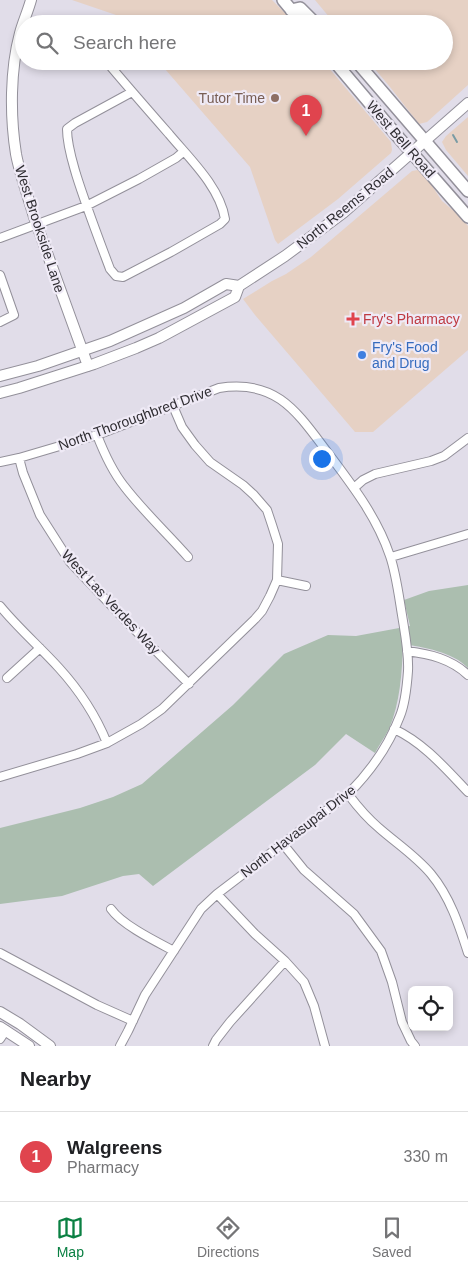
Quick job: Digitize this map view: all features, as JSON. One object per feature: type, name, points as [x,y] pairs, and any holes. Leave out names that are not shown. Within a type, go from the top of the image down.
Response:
[{"type":"main road","name":"West Brookside Lane","points":[[28,15],[32,0]]},
{"type":"main road","points":[[283,0],[295,15]]},
{"type":"main road","points":[[304,0],[316,15]]},
{"type":"main road","points":[[291,10],[300,8],[307,15]]},
{"type":"main road","name":"West Brookside Lane","points":[[15,64],[12,92],[13,125],[17,156],[26,193],[88,366]]},
{"type":"main road","name":"West Bell Road","points":[[342,70],[468,217]]},
{"type":"main road","name":"West Bell Road","points":[[364,70],[468,191]]},
{"type":"main road","name":"North Reems Road","points":[[0,393],[112,358],[159,338],[235,297],[239,286],[286,256],[321,230],[468,102]]},
{"type":"main road","name":"North Reems Road","points":[[0,376],[38,366],[124,335],[164,317],[226,284],[239,286]]},
{"type":"main road","points":[[0,1012],[50,1046]]},
{"type":"main road","points":[[2,1032],[29,1046]]},
{"type":"street","points":[[114,70],[210,184],[224,210],[225,219],[220,224],[171,252],[123,277],[116,276],[110,268],[86,206],[69,151],[67,129],[132,92]]},
{"type":"street","points":[[0,238],[86,206],[139,179],[184,152]]},
{"type":"street","points":[[0,275],[14,315],[0,322]]},
{"type":"street","name":"North Thoroughbred Drive","points":[[0,462],[97,435],[219,388],[249,387],[270,393]]},
{"type":"street","name":"North Havasupai Drive","points":[[120,1046],[145,995],[201,910],[217,894],[348,794],[370,770],[401,715],[408,670],[408,651],[401,606],[390,557],[382,537],[354,488],[301,417],[289,405],[270,393]]},
{"type":"street","points":[[0,777],[107,743],[141,724],[162,709],[259,615],[270,596],[277,580],[278,544],[266,510],[254,494],[210,462],[182,427],[173,406]]},
{"type":"street","points":[[97,435],[106,458],[122,484],[188,557]]},
{"type":"street","points":[[354,488],[363,480],[375,474],[431,461],[444,456],[468,438]]},
{"type":"street","name":"West Las Verdes Way","points":[[19,458],[40,515],[70,562],[189,684]]},
{"type":"street","points":[[390,557],[468,534]]},
{"type":"street","points":[[277,580],[306,586]]},
{"type":"street","points":[[0,606],[60,669],[77,690],[100,726],[107,743]]},
{"type":"street","points":[[7,678],[40,648]]},
{"type":"street","points":[[408,651],[441,658],[456,665],[468,675]]},
{"type":"street","points":[[394,729],[427,750],[468,792]]},
{"type":"street","points":[[348,794],[377,827],[419,861],[432,875],[445,894],[459,923],[468,953]]},
{"type":"street","points":[[283,844],[304,870],[354,914],[381,951],[392,982],[402,1022],[414,1046]]},
{"type":"street","points":[[217,894],[304,982],[314,1006],[325,1046]]},
{"type":"street","points":[[111,909],[116,916],[174,951]]},
{"type":"street","points":[[0,953],[97,1005],[133,1021]]},
{"type":"street","points":[[212,1046],[230,1022],[285,961]]},
{"type":"shaded area","points":[[72,0],[272,0],[287,15],[116,15]]},
{"type":"shaded area","points":[[315,0],[468,0],[468,85],[427,122],[419,124],[376,70],[453,70],[453,15],[328,15]]},
{"type":"shaded area","points":[[166,70],[331,70],[391,142],[391,153],[338,199],[278,244],[250,167]]},
{"type":"shaded area","points":[[468,117],[468,176],[446,150],[442,142],[446,136]]},
{"type":"shaded area","points":[[418,170],[427,178],[442,201],[461,217],[468,226],[468,350],[373,432],[355,432],[243,299],[311,257],[412,171]]},
{"type":"green space","points":[[468,585],[468,668],[462,662],[446,654],[403,644],[401,677],[396,709],[389,729],[375,753],[346,734],[315,765],[153,886],[139,874],[123,876],[62,896],[0,904],[0,828],[80,808],[113,797],[142,784],[233,705],[284,654],[328,635],[356,636],[410,626],[404,600],[429,591]]},
{"type":"waterway","points":[[453,135],[457,142]]},
{"type":"place","name":"Tutor Time","points":[[275,98]]},
{"type":"place","name":"Walgreens","points":[[306,136]]},
{"type":"place","name":"Fry's Pharmacy","points":[[353,319]]},
{"type":"place","name":"Fry's Food and Drug","points":[[362,355]]}]
